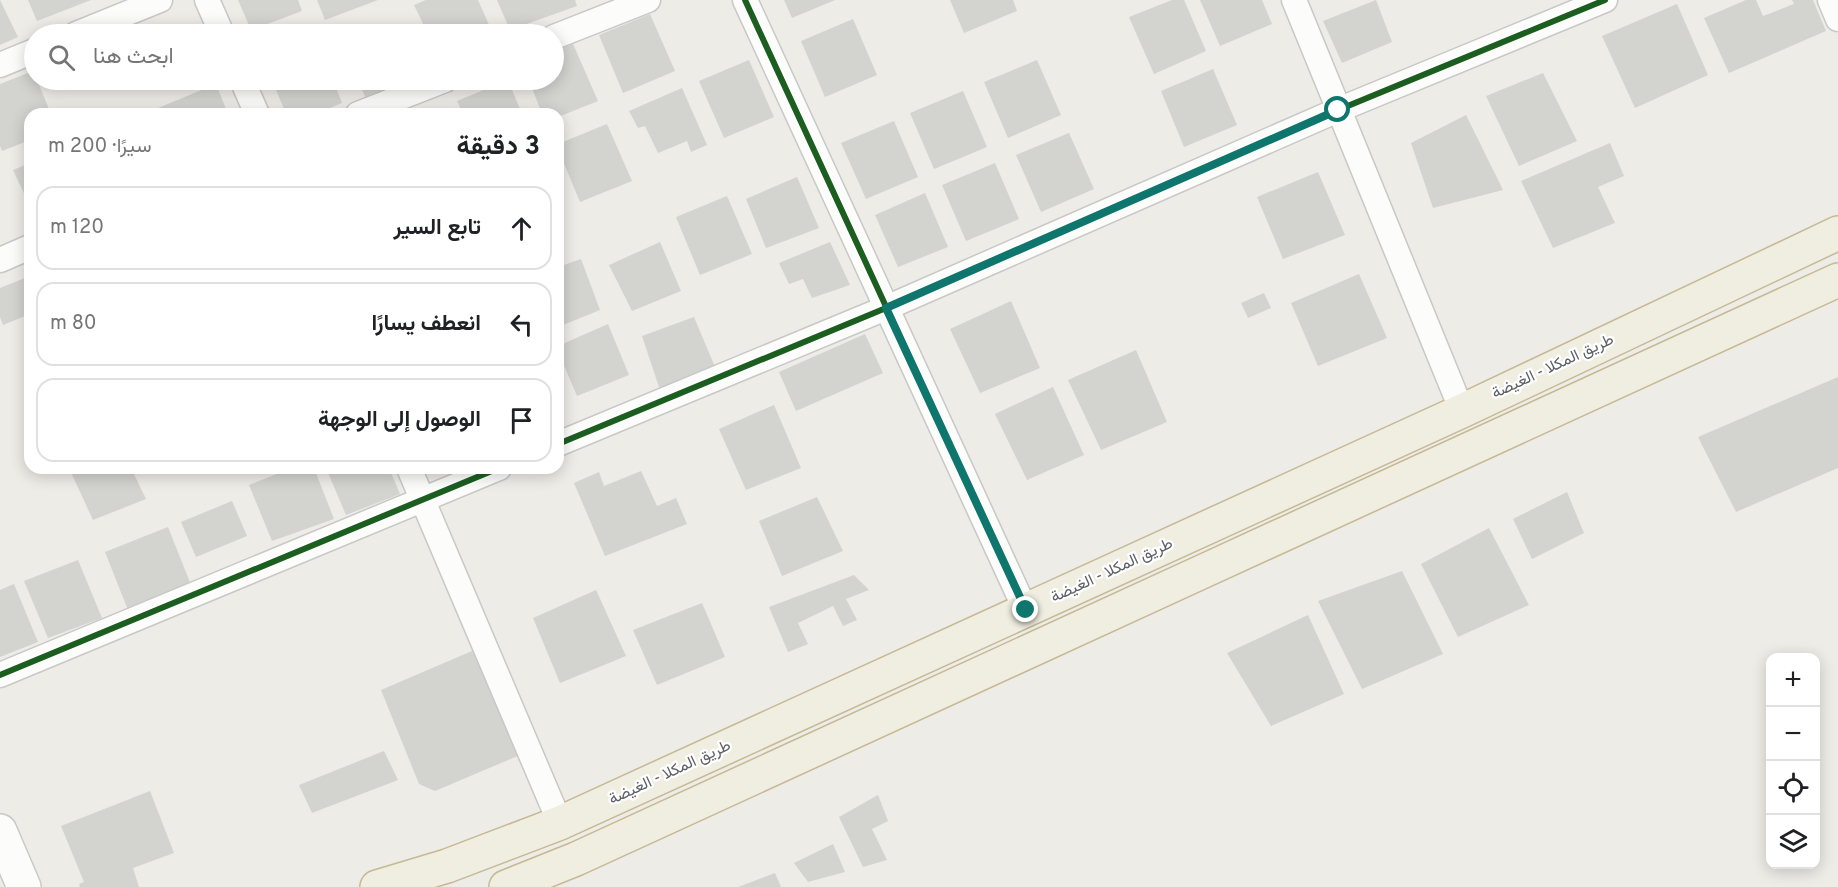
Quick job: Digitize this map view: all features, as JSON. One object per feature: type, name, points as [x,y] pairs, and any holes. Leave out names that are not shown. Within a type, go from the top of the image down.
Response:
[{"type":"highway","name":"طريق المكلا - الغيضة","points":[[377,887],[447,866],[560,823],[1462,411],[1838,233]]},
{"type":"highway","points":[[506,887],[576,859],[1037,649],[1460,452],[1838,280]]},
{"type":"highway","points":[[560,823],[576,859]]},
{"type":"street","points":[[101,24],[160,0]]},
{"type":"street","points":[[207,0],[218,24]]},
{"type":"street","points":[[564,30],[596,9],[648,0]]},
{"type":"street","points":[[746,0],[1026,610]]},
{"type":"street","points":[[1294,0],[1462,411]]},
{"type":"street","points":[[564,442],[886,308],[1338,110],[1605,0]]},
{"type":"street","points":[[1830,0],[1838,19]]},
{"type":"street","points":[[0,65],[24,55]]},
{"type":"street","points":[[246,90],[254,108]]},
{"type":"street","points":[[373,108],[419,90]]},
{"type":"street","points":[[0,260],[24,250]]},
{"type":"street","points":[[412,474],[560,823]]},
{"type":"street","points":[[0,675],[485,474]]},
{"type":"street","points":[[0,831],[24,887]]},
{"type":"building","points":[[0,0],[18,37],[0,45]]},
{"type":"building","points":[[28,0],[91,0],[37,21]]},
{"type":"building","points":[[238,0],[298,0],[302,11],[267,24],[248,24]]},
{"type":"building","points":[[317,0],[378,0],[325,20]]},
{"type":"building","points":[[426,0],[478,0],[489,24],[423,24],[414,5]]},
{"type":"building","points":[[497,0],[575,0],[577,6],[527,24],[507,24]]},
{"type":"building","points":[[784,0],[835,0],[792,18]]},
{"type":"building","points":[[950,0],[1013,0],[1017,11],[964,33]]},
{"type":"building","points":[[1172,0],[1184,0],[1206,51],[1154,74],[1129,17]]},
{"type":"building","points":[[1200,0],[1262,0],[1272,24],[1220,46]]},
{"type":"building","points":[[1376,0],[1392,42],[1342,63],[1323,21]]},
{"type":"building","points":[[1746,0],[1756,0],[1763,16],[1794,4],[1792,0],[1813,0],[1826,31],[1729,73],[1704,18]]},
{"type":"building","points":[[1677,4],[1708,75],[1635,108],[1602,36]]},
{"type":"building","points":[[650,14],[675,71],[623,93],[599,35]]},
{"type":"building","points":[[853,19],[877,75],[825,97],[801,41]]},
{"type":"building","points":[[573,44],[598,101],[564,115],[564,108],[540,108],[533,90],[564,90],[564,47]]},
{"type":"building","points":[[749,60],[774,117],[724,138],[699,81]]},
{"type":"building","points":[[1037,60],[1061,115],[1008,138],[984,82]]},
{"type":"building","points":[[1213,69],[1237,125],[1184,147],[1161,91]]},
{"type":"building","points":[[1543,73],[1577,141],[1519,166],[1486,96]]},
{"type":"building","points":[[24,75],[24,90],[41,90],[49,108],[24,108],[24,142],[2,151],[0,146],[0,84]]},
{"type":"building","points":[[682,88],[707,145],[691,152],[687,141],[658,153],[645,126],[638,128],[629,111]]},
{"type":"building","points":[[202,90],[218,90],[226,108],[158,108]]},
{"type":"building","points":[[276,90],[337,90],[342,103],[330,108],[284,108]]},
{"type":"building","points":[[362,90],[395,90],[367,101]]},
{"type":"building","points":[[484,90],[512,90],[520,108],[460,108],[457,101]]},
{"type":"building","points":[[963,91],[987,147],[934,169],[910,113]]},
{"type":"building","points":[[1466,115],[1503,190],[1433,208],[1411,143]]},
{"type":"building","points":[[894,121],[918,177],[866,199],[841,143]]},
{"type":"building","points":[[607,124],[632,181],[580,202],[564,163],[564,142]]},
{"type":"building","points":[[1069,133],[1094,189],[1041,212],[1016,155]]},
{"type":"building","points":[[1610,143],[1624,176],[1598,187],[1615,223],[1553,248],[1521,181]]},
{"type":"building","points":[[995,163],[1019,219],[966,241],[942,185]]},
{"type":"building","points":[[24,165],[24,193],[13,170]]},
{"type":"building","points":[[1318,172],[1345,235],[1283,259],[1257,197]]},
{"type":"building","points":[[797,177],[819,228],[766,248],[746,199]]},
{"type":"building","points":[[925,193],[948,247],[898,267],[875,215]]},
{"type":"building","points":[[727,196],[752,254],[700,275],[676,217]]},
{"type":"building","points":[[660,242],[681,291],[632,311],[609,265]]},
{"type":"building","points":[[830,242],[850,285],[812,298],[803,279],[789,284],[779,263]]},
{"type":"building","points":[[581,259],[600,310],[564,325],[564,265]]},
{"type":"building","points":[[1359,274],[1387,338],[1318,366],[1291,303]]},
{"type":"building","points":[[24,278],[24,316],[3,325],[0,317],[0,288]]},
{"type":"building","points":[[1264,293],[1271,308],[1248,318],[1241,303]]},
{"type":"building","points":[[1011,301],[1040,368],[980,393],[950,329]]},
{"type":"building","points":[[694,317],[715,367],[660,390],[642,336]]},
{"type":"building","points":[[608,324],[629,375],[577,396],[564,365],[564,343]]},
{"type":"building","points":[[865,334],[883,373],[796,411],[779,372]]},
{"type":"building","points":[[1136,350],[1167,422],[1101,450],[1068,380]]},
{"type":"building","points":[[1838,377],[1838,468],[1736,512],[1698,437]]},
{"type":"building","points":[[1053,387],[1084,455],[1027,480],[995,414]]},
{"type":"building","points":[[774,405],[801,468],[746,490],[719,429]]},
{"type":"building","points":[[641,471],[657,506],[676,498],[687,524],[605,556],[574,483],[599,472],[604,486]]},
{"type":"building","points":[[72,474],[134,474],[146,499],[93,520]]},
{"type":"building","points":[[277,474],[316,474],[334,519],[272,541],[249,485]]},
{"type":"building","points":[[329,474],[392,474],[400,494],[346,515]]},
{"type":"building","points":[[1567,492],[1584,533],[1532,559],[1513,519]]},
{"type":"building","points":[[817,497],[843,551],[782,576],[759,521]]},
{"type":"building","points":[[232,501],[247,536],[196,557],[181,522]]},
{"type":"building","points":[[168,527],[191,585],[128,610],[105,552]]},
{"type":"building","points":[[1489,528],[1529,605],[1458,637],[1421,564]]},
{"type":"building","points":[[78,560],[102,618],[48,638],[24,581]]},
{"type":"building","points":[[1402,571],[1443,654],[1362,689],[1318,601]]},
{"type":"building","points":[[854,575],[869,590],[846,599],[857,620],[843,626],[833,606],[798,623],[808,644],[788,652],[769,607]]},
{"type":"building","points":[[14,584],[38,642],[0,657],[0,590]]},
{"type":"building","points":[[596,590],[626,656],[560,683],[533,618]]},
{"type":"building","points":[[702,603],[725,657],[657,685],[633,630]]},
{"type":"building","points":[[1308,615],[1344,694],[1271,726],[1227,653]]},
{"type":"building","points":[[472,651],[520,755],[435,791],[419,784],[381,690]]},
{"type":"building","points":[[384,751],[398,780],[312,813],[299,785]]},
{"type":"building","points":[[150,791],[174,853],[133,868],[139,887],[80,887],[79,884],[84,882],[61,826]]},
{"type":"building","points":[[878,795],[888,821],[872,829],[887,860],[863,867],[839,817]]},
{"type":"building","points":[[833,844],[845,872],[808,882],[794,863]]},
{"type":"building","points":[[775,873],[781,887],[738,887]]},
{"type":"cycle path","points":[[745,0],[1026,611]]},
{"type":"cycle path","points":[[564,442],[886,308],[1338,110],[1605,0]]},
{"type":"cycle path","points":[[0,675],[485,474]]},
{"type":"route","points":[[1026,610],[886,308],[1338,110]]}]
